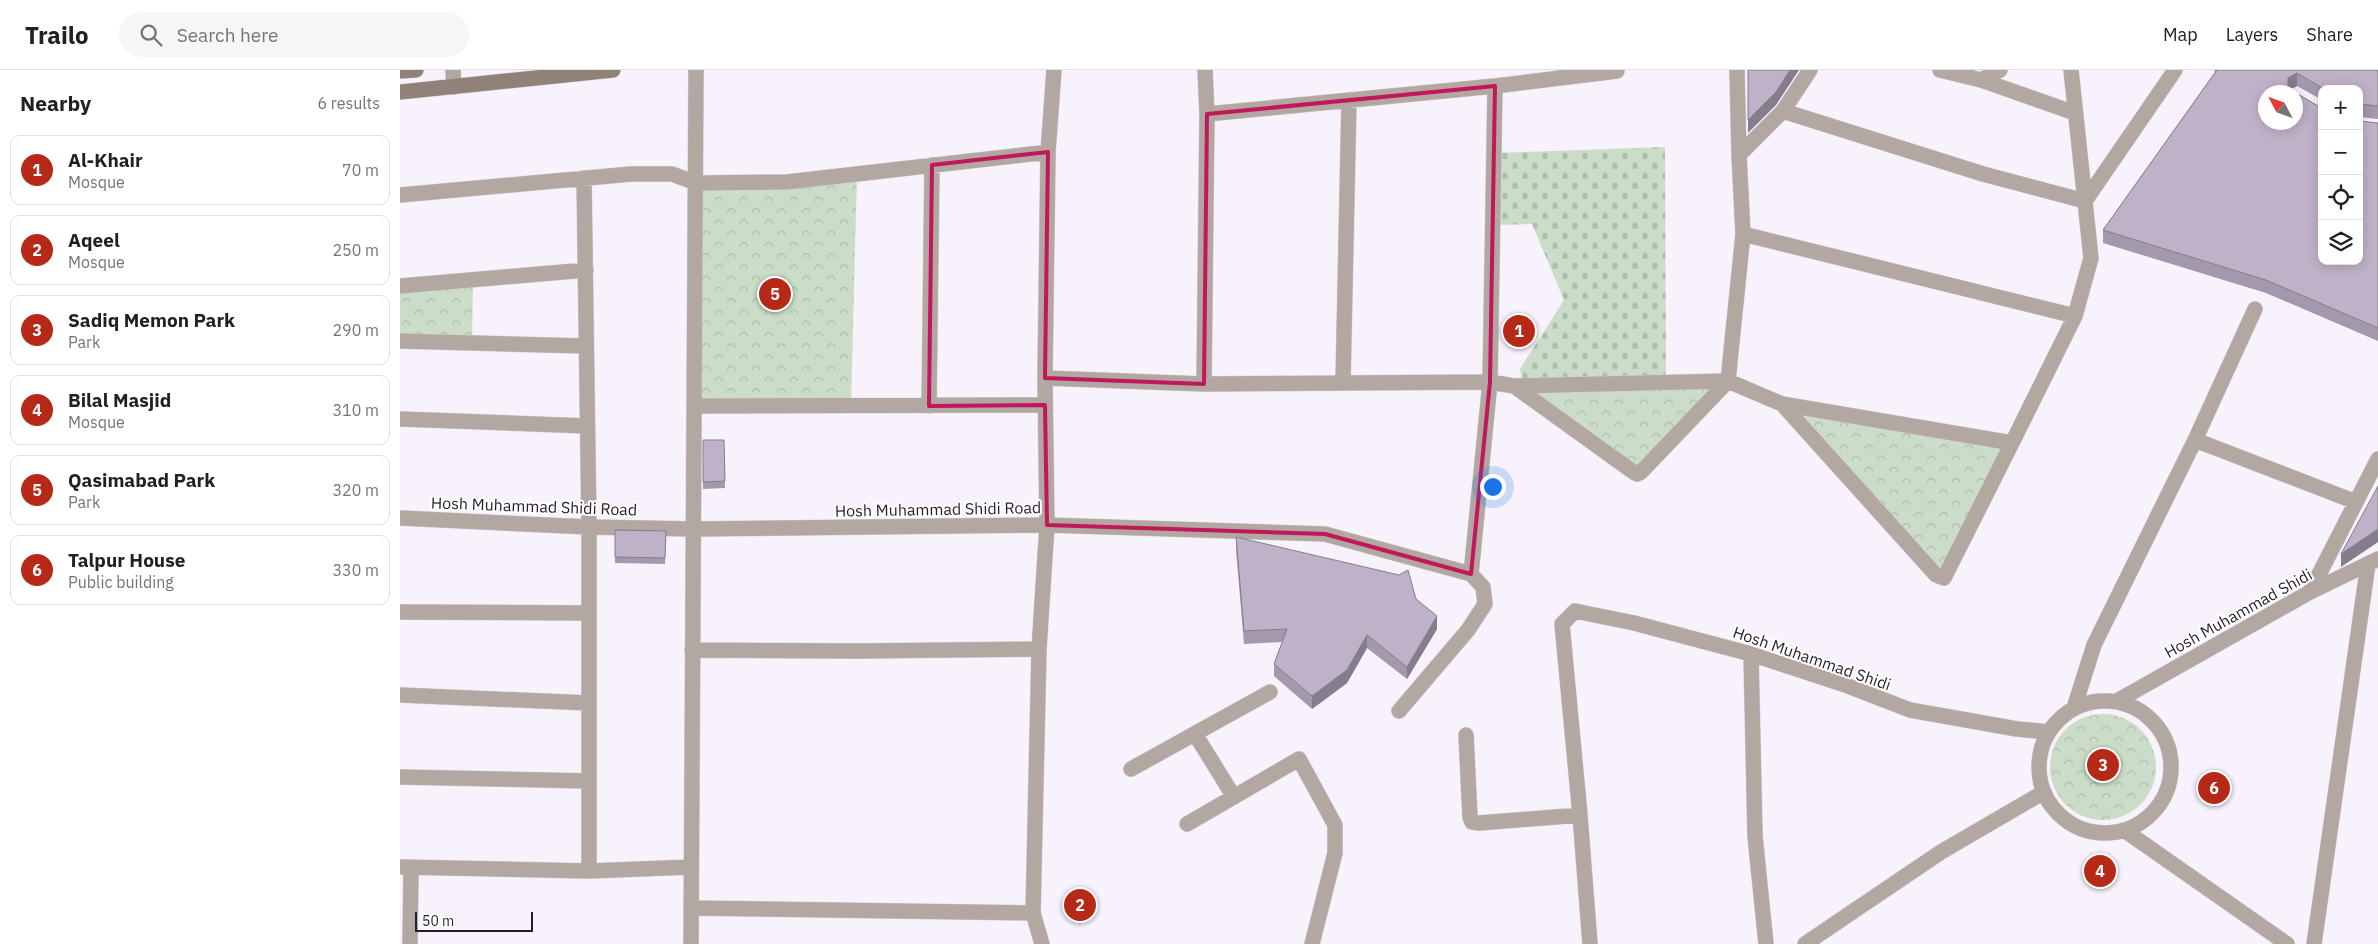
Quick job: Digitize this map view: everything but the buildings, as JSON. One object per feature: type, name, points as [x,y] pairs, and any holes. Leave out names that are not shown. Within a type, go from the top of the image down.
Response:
[{"type":"main road","points":[[400,71],[416,70]]},
{"type":"main road","points":[[400,92],[613,70]]},
{"type":"street","points":[[453,70],[454,87]]},
{"type":"street","points":[[691,944],[696,70]]},
{"type":"street","points":[[1042,944],[1033,913],[1039,649],[1047,525],[1045,378],[1048,152],[1054,70]]},
{"type":"street","points":[[1204,384],[1207,114],[1205,70]]},
{"type":"street","points":[[1514,386],[1637,474],[1728,381],[1743,234],[1737,70]]},
{"type":"street","points":[[1739,155],[1784,112],[1810,70]]},
{"type":"street","points":[[1940,70],[1981,80],[2075,113]]},
{"type":"street","points":[[1981,80],[2000,70]]},
{"type":"street","points":[[1782,404],[1936,575],[1944,578],[2075,316],[2091,258],[2071,70]]},
{"type":"street","points":[[2085,201],[2175,70]]},
{"type":"street","points":[[1207,114],[1495,86],[1617,71]]},
{"type":"street","points":[[1399,711],[1468,630],[1485,604],[1483,587],[1471,574],[1490,382],[1495,86]]},
{"type":"street","points":[[1343,382],[1349,100]]},
{"type":"street","points":[[1784,112],[1983,174],[2085,201]]},
{"type":"street","points":[[400,195],[631,174],[672,174],[696,183],[787,182],[1048,152]]},
{"type":"street","points":[[929,406],[932,165]]},
{"type":"street","points":[[584,178],[589,527],[589,871]]},
{"type":"street","points":[[1743,234],[2075,316]]},
{"type":"street","points":[[400,286],[586,270]]},
{"type":"street","points":[[2074,708],[2094,645],[2194,440],[2255,309]]},
{"type":"street","points":[[400,341],[586,346]]},
{"type":"street","points":[[1045,378],[1204,384],[1490,382],[1514,386],[1728,381],[1782,404],[2012,443]]},
{"type":"street","points":[[694,406],[1045,405]]},
{"type":"street","points":[[400,419],[588,426]]},
{"type":"street","points":[[2194,440],[2356,502]]},
{"type":"street","points":[[2310,592],[2378,459]]},
{"type":"street","name":"Hosh Muhammad Shidi Road","points":[[400,518],[589,527],[693,529],[1047,525],[1325,534],[1471,574]]},
{"type":"street","points":[[2314,944],[2373,562]]},
{"type":"street","name":"Hosh Muhammad Shidi","points":[[2117,701],[2310,592],[2373,562]]},
{"type":"street","name":"Hosh Muhammad Shidi","points":[[1580,815],[1562,624],[1575,611],[1634,622],[1751,654],[1848,686],[1910,710],[2017,729],[2049,732]]},
{"type":"street","points":[[400,612],[589,613]]},
{"type":"street","points":[[692,650],[1039,649]]},
{"type":"street","points":[[1751,654],[1755,836],[1766,944]]},
{"type":"street","points":[[1131,769],[1270,692]]},
{"type":"street","points":[[400,695],[589,703]]},
{"type":"street","points":[[2095,701],[2117,701],[2138,708],[2155,722],[2167,741],[2172,763],[2170,785],[2160,805],[2144,820],[2124,830],[2108,833],[2092,832],[2076,827],[2062,818],[2051,806],[2044,792],[2039,772],[2040,758],[2049,732],[2060,718],[2074,708],[2095,701]]},
{"type":"street","points":[[1196,734],[1234,797]]},
{"type":"street","points":[[1466,735],[1470,817],[1472,822],[1580,815],[1590,944]]},
{"type":"street","points":[[1187,824],[1298,759],[1335,826],[1335,853],[1312,944]]},
{"type":"street","points":[[400,777],[589,781]]},
{"type":"street","points":[[1805,944],[1941,852],[2044,792]]},
{"type":"street","points":[[2124,830],[2287,944]]},
{"type":"street","points":[[410,944],[405,868],[589,871],[691,867]]},
{"type":"street","points":[[691,908],[1033,913]]},
{"type":"highlighted area","points":[[1495,86],[1490,382],[1471,574],[1325,534],[1047,525],[1045,405],[929,406],[932,165],[1048,152],[1045,378],[1204,384],[1207,114]]},
{"type":"green space","points":[[1665,147],[1666,383],[1523,386],[1520,369],[1564,300],[1532,224],[1493,225],[1494,153]]},
{"type":"green space","points":[[857,174],[851,406],[694,406],[696,183]]},
{"type":"green space","points":[[473,279],[472,343],[400,341],[400,286]]},
{"type":"green space","points":[[1728,381],[1641,472],[1514,386]]},
{"type":"green space","points":[[1782,404],[2012,443],[1944,578]]},
{"type":"green space","points":[[2103,714],[2123,718],[2141,729],[2152,747],[2156,767],[2152,787],[2141,805],[2123,816],[2103,820],[2083,816],[2065,805],[2054,787],[2050,767],[2054,747],[2065,729],[2083,718]]},
{"type":"place","name":"Qasimabad Park","points":[[775,294]]},
{"type":"place","name":"Al-Khair","points":[[1519,331]]},
{"type":"place","name":"Sadiq Memon Park","points":[[2103,765]]},
{"type":"place","name":"Talpur House","points":[[2214,788]]},
{"type":"place","name":"Bilal Masjid","points":[[2100,871]]},
{"type":"place","name":"Aqeel","points":[[1080,905]]}]
